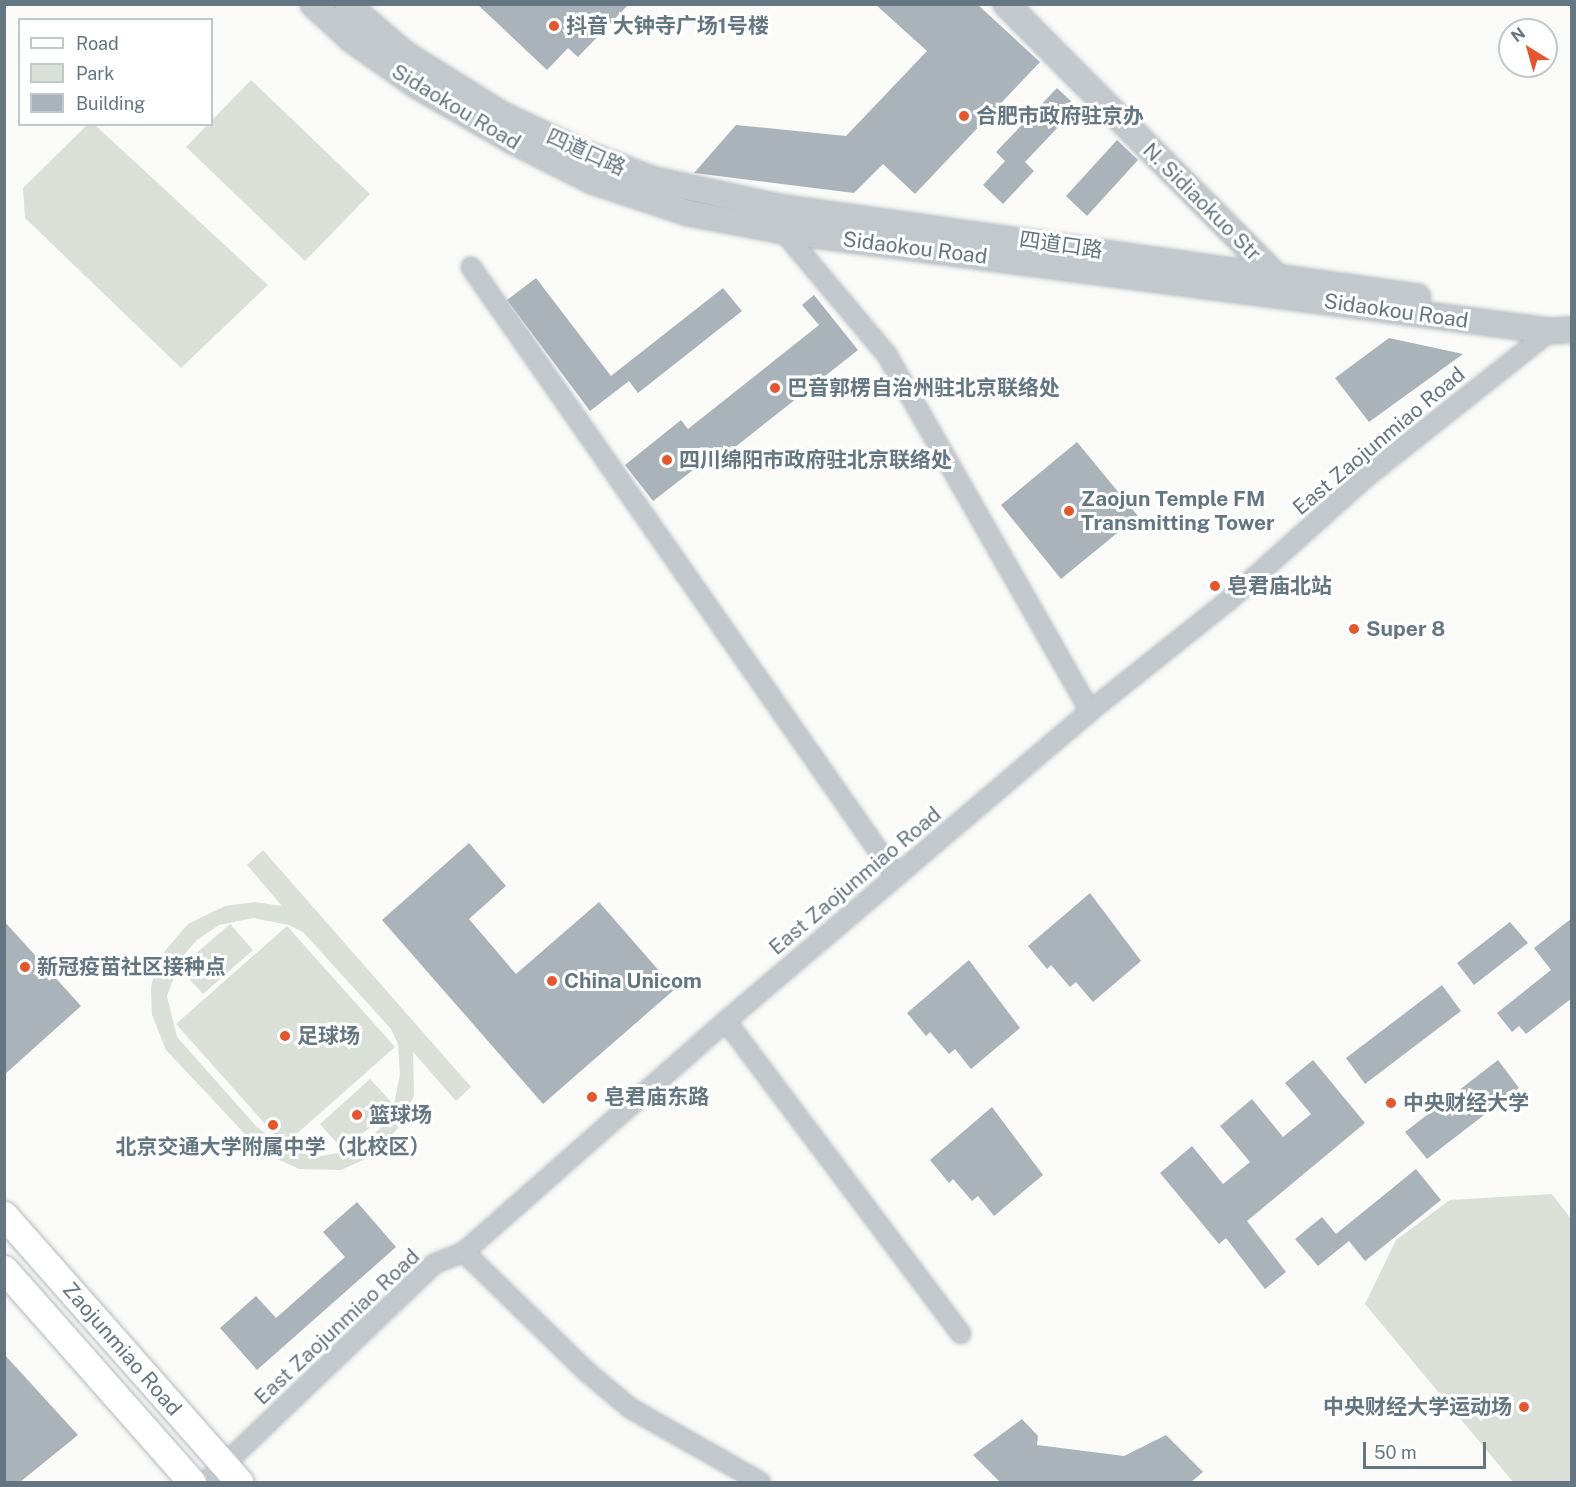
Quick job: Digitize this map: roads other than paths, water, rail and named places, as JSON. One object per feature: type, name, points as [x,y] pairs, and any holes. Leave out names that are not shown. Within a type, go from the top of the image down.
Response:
[{"type":"main road","name":"Zaojunmiao Road","points":[[4,1215],[223,1477]]},
{"type":"main road","name":"Zaojunmiao Road","points":[[4,1269],[192,1482]]},
{"type":"street","name":"Sidaokou Road","points":[[313,4],[352,40],[416,86],[560,166],[666,207],[783,231],[1296,297],[1564,328]]},
{"type":"street","name":"四道口路","points":[[347,4],[405,54],[491,108],[581,152],[651,179],[778,207],[1274,274],[1564,328]]},
{"type":"street","name":"N. Sidiaokuo Str","points":[[1006,4],[1296,297]]},
{"type":"street","points":[[783,231],[887,355],[1090,711]]},
{"type":"street","points":[[471,267],[896,876]]},
{"type":"street","name":"East Zaojunmiao Road","points":[[223,1477],[434,1264],[464,1252],[726,1021],[1090,711],[1228,601],[1366,477],[1564,328]]},
{"type":"street","points":[[726,1021],[961,1334]]},
{"type":"street","points":[[464,1252],[586,1371],[630,1408],[760,1482]]},
{"type":"place","name":"抖音 大钟寺广场1号楼","points":[[554,26]]},
{"type":"place","name":"合肥市政府驻京办","points":[[964,116]]},
{"type":"place","name":"巴音郭楞自治州驻北京联络处","points":[[775,388]]},
{"type":"place","name":"四川绵阳市政府驻北京联络处","points":[[667,460]]},
{"type":"place","name":"Zaojun Temple FM Transmitting Tower","points":[[1069,511]]},
{"type":"place","name":"皂君庙北站","points":[[1215,586]]},
{"type":"place","name":"Super 8","points":[[1354,629]]},
{"type":"place","name":"新冠疫苗社区接种点","points":[[25,967]]},
{"type":"place","name":"China Unicom","points":[[552,981]]},
{"type":"place","name":"足球场","points":[[285,1036]]},
{"type":"place","name":"皂君庙东路","points":[[592,1097]]},
{"type":"place","name":"中央财经大学","points":[[1391,1103]]},
{"type":"place","name":"篮球场","points":[[357,1115]]},
{"type":"place","name":"北京交通大学附属中学（北校区）","points":[[273,1125]]},
{"type":"place","name":"中央财经大学运动场","points":[[1524,1407]]}]
